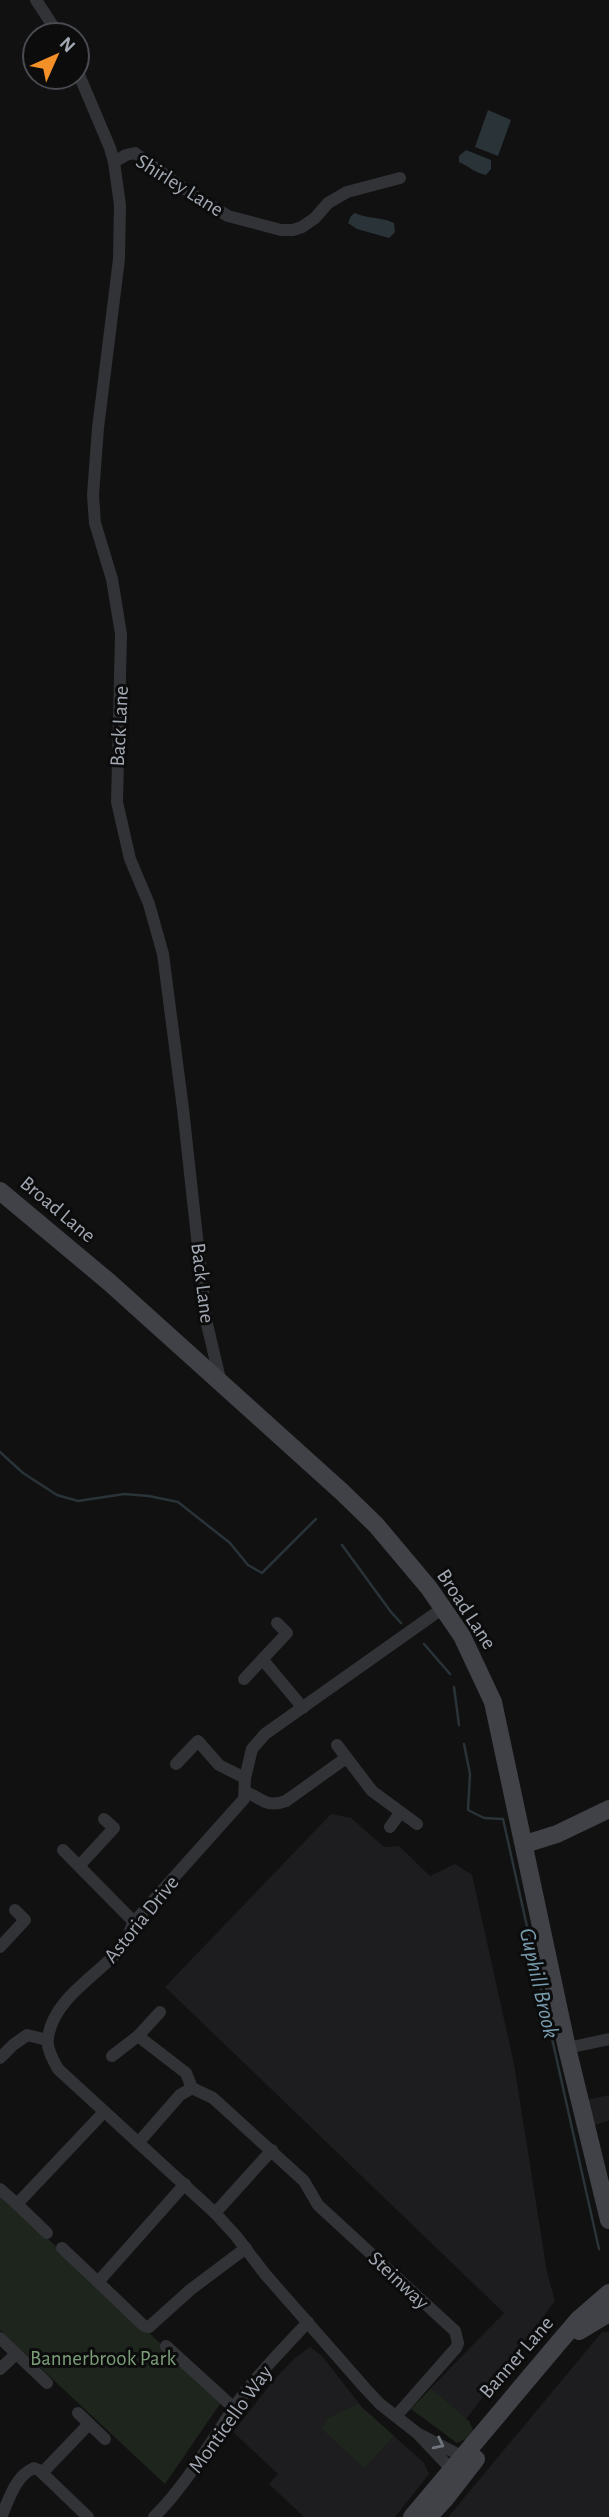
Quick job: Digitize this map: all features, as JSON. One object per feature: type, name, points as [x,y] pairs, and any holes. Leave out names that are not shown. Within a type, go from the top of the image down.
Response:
[{"type":"street","points":[[36,0],[50,21]]},
{"type":"street","name":"Back Lane","points":[[86,91],[114,162],[120,236],[93,495],[95,523],[112,579],[121,634],[117,802],[130,859],[149,904],[163,954],[206,1320],[221,1383]]},
{"type":"street","name":"Shirley Lane","points":[[114,162],[135,153],[193,195],[228,216],[281,230],[302,227],[315,218],[328,203],[347,192],[400,178]]},
{"type":"street","name":"Broad Lane","points":[[0,1191],[109,1282],[376,1525],[443,1608],[462,1636],[493,1702],[567,2048],[609,2220]]},
{"type":"street","points":[[346,1758],[286,1801],[275,1805],[246,1792],[245,1778],[252,1749],[265,1734],[443,1608]]},
{"type":"street","points":[[244,1679],[287,1633],[277,1623]]},
{"type":"street","points":[[263,1660],[303,1708]]},
{"type":"street","points":[[176,1764],[202,1736],[219,1765],[245,1778]]},
{"type":"street","points":[[337,1745],[372,1791],[417,1824]]},
{"type":"street","name":"Astoria Drive","points":[[47,2040],[54,2017],[72,1994],[122,1948],[129,1938],[134,1922],[244,1800],[246,1792]]},
{"type":"street","points":[[525,1844],[557,1834],[609,1809]]},
{"type":"street","points":[[390,1827],[400,1813]]},
{"type":"street","points":[[104,1819],[125,1838]]},
{"type":"street","points":[[79,1866],[114,1828]]},
{"type":"street","points":[[63,1850],[134,1922]]},
{"type":"street","points":[[15,1910],[36,1929]]},
{"type":"street","points":[[0,1947],[25,1920]]},
{"type":"street","points":[[112,2056],[138,2036],[160,2012]]},
{"type":"street","points":[[2,2053],[27,2035],[47,2040],[58,2069],[215,2213],[380,2404],[464,2463]]},
{"type":"street","points":[[138,2036],[186,2073],[192,2088],[180,2095],[138,2143]]},
{"type":"street","points":[[567,2048],[609,2039]]},
{"type":"street","name":"Steinway","points":[[192,2088],[213,2098],[272,2150],[304,2181],[318,2205],[457,2335],[456,2348],[397,2415]]},
{"type":"street","points":[[17,2204],[104,2112]]},
{"type":"street","points":[[215,2213],[272,2150]]},
{"type":"street","points":[[98,2282],[185,2184]]},
{"type":"street","points":[[0,2189],[47,2233]]},
{"type":"street","points":[[62,2248],[144,2326],[149,2327],[190,2290],[246,2248]]},
{"type":"street","name":"Banner Lane","points":[[428,2517],[445,2499],[464,2463],[573,2327],[609,2293]]},
{"type":"street","name":"Banner Lane","points":[[412,2517],[498,2432],[558,2352],[580,2329],[609,2314]]},
{"type":"street","name":"Monticello Way","points":[[158,2516],[191,2474],[234,2408],[308,2322]]},
{"type":"street","points":[[0,2338],[47,2383]]},
{"type":"street","points":[[166,2346],[234,2408]]},
{"type":"street","points":[[0,2369],[16,2354]]},
{"type":"street","points":[[78,2413],[104,2439]]},
{"type":"street","points":[[42,2473],[89,2424]]},
{"type":"street","points":[[1,2517],[14,2487],[26,2472],[34,2468],[88,2517]]},
{"type":"shaded area","points":[[488,110],[511,120],[498,156],[475,147]]},
{"type":"shaded area","points":[[466,150],[491,160],[491,169],[486,175],[459,162],[459,156]]},
{"type":"shaded area","points":[[355,213],[394,223],[395,232],[389,238],[357,229],[348,223]]},
{"type":"shaded area","points":[[331,1814],[351,1818],[384,1847],[399,1846],[430,1876],[455,1864],[472,1875],[514,2064],[547,2272],[555,2301],[466,2419],[431,2388],[504,2313],[165,1987]]},
{"type":"shaded area","points":[[609,2095],[609,2121],[591,2126],[586,2100]]},
{"type":"shaded area","points":[[602,2332],[609,2332],[609,2517],[448,2517]]},
{"type":"shaded area","points":[[310,2347],[322,2356],[362,2407],[424,2463],[429,2474],[395,2517],[304,2517],[269,2484],[278,2474],[233,2432],[273,2381]]},
{"type":"green space","name":"Bannerbrook Park","points":[[0,2194],[222,2401],[165,2484],[0,2330]]},
{"type":"green space","points":[[431,2388],[469,2421],[473,2430],[468,2438],[457,2443],[411,2409]]},
{"type":"green space","points":[[358,2404],[394,2436],[364,2468],[322,2429],[328,2418]]},
{"type":"waterway","name":"Guphill Brook","points":[[0,1452],[23,1473],[57,1495],[78,1501],[124,1494],[178,1502],[230,1543],[248,1565],[262,1573],[316,1519]]},
{"type":"waterway","name":"Guphill Brook","points":[[342,1545],[401,1623]]},
{"type":"waterway","points":[[424,1644],[450,1674]]},
{"type":"waterway","points":[[454,1687],[459,1725]]},
{"type":"waterway","name":"Guphill Brook","points":[[464,1744],[470,1774],[468,1810],[484,1818],[503,1819],[599,2249]]}]
